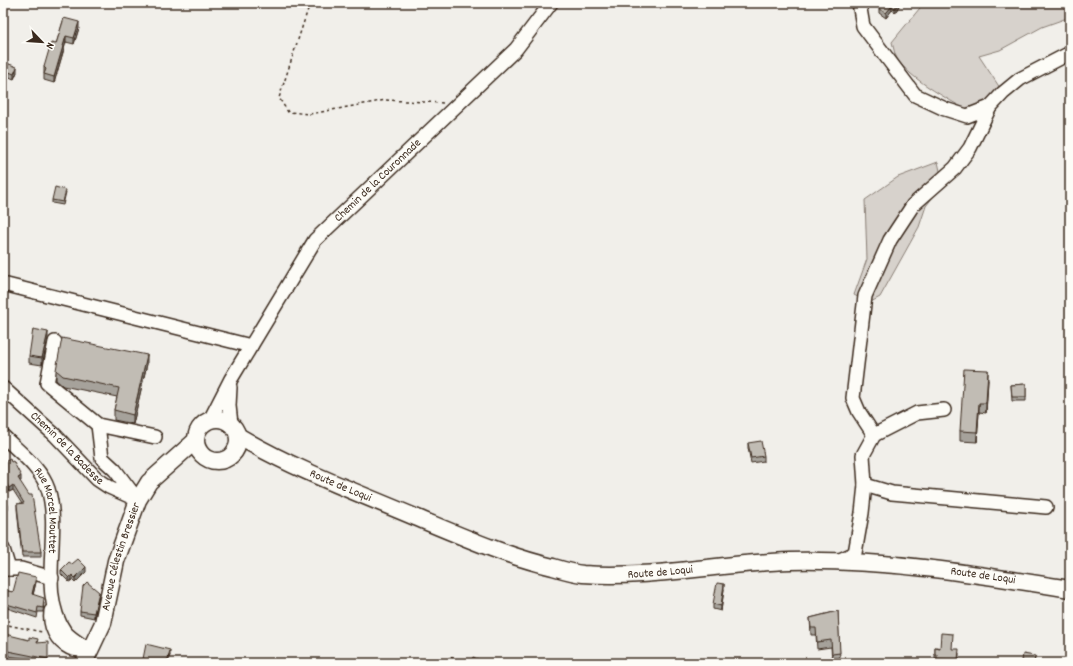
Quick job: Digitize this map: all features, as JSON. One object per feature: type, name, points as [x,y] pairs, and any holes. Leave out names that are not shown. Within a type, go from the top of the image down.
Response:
[{"type":"main road","points":[[210,420],[225,420],[235,430],[238,444],[231,456],[219,462],[206,458],[200,454],[196,441],[199,428],[210,420]]},
{"type":"main road","name":"Route de Loqui","points":[[235,430],[271,456],[480,544],[532,562],[581,574],[661,573],[787,561],[838,561],[864,562],[989,576],[1070,589]]},
{"type":"main road","name":"Avenue Célestin Bressier","points":[[89,659],[103,623],[116,561],[128,524],[138,500],[149,482],[196,441]]},
{"type":"main road","name":"Route de Loqui","points":[[231,456],[271,456]]},
{"type":"main road","name":"Avenue Célestin Bressier","points":[[163,470],[181,463],[206,458]]},
{"type":"street","name":"Chemin de la Couronnade","points":[[210,420],[231,379],[315,240],[516,49],[551,3]]},
{"type":"street","points":[[859,3],[863,26],[915,95],[967,116],[990,107]]},
{"type":"street","points":[[874,435],[859,412],[853,398],[865,296],[875,271],[894,234],[913,205],[955,168],[970,148],[990,107],[1020,79],[1070,53]]},
{"type":"street","points":[[3,284],[251,346]]},
{"type":"street","points":[[55,342],[47,383],[98,425],[155,437]]},
{"type":"street","name":"Chemin de la Couronnade","points":[[231,379],[229,406],[235,430]]},
{"type":"street","name":"Chemin de la Badesse","points":[[3,388],[55,435],[103,484],[138,500]]},
{"type":"street","points":[[838,561],[855,553],[865,485],[863,455],[874,435],[917,413],[944,410]]},
{"type":"street","points":[[98,425],[102,458],[115,470],[138,500]]},
{"type":"street","name":"Rue Marcel Mouttet","points":[[3,436],[40,475],[47,488],[52,507],[53,601],[50,622],[54,633]]},
{"type":"street","points":[[865,485],[892,493],[1046,507]]},
{"type":"street","points":[[3,549],[6,569],[21,569],[52,578]]},
{"type":"street","name":"Rue Marcel Mouttet","points":[[53,601],[58,619],[66,633],[89,659]]},
{"type":"street","points":[[54,633],[71,649],[89,659]]},
{"type":"path","points":[[310,3],[280,98],[288,112],[310,114],[386,100],[459,104]]},
{"type":"path","points":[[3,624],[54,633]]},
{"type":"shaded area","points":[[924,3],[1070,3],[1070,17],[1042,27],[1000,50],[979,56],[1002,91],[988,105],[970,112],[917,79],[907,71],[895,54],[892,42]]},
{"type":"shaded area","points":[[938,162],[943,184],[926,206],[919,227],[880,297],[869,303],[854,295],[867,259],[865,200],[898,177]]},
{"type":"building","points":[[883,3],[898,3],[895,8],[892,6],[886,13],[879,9]]},
{"type":"building","points":[[64,18],[79,22],[74,38],[66,36],[54,77],[44,74],[46,69],[44,67],[51,43],[56,44]]},
{"type":"building","points":[[4,62],[17,67],[14,74],[9,72],[3,90],[3,64]]},
{"type":"building","points":[[55,187],[66,190],[63,202],[52,200]]},
{"type":"building","points":[[33,329],[48,332],[42,358],[29,356]]},
{"type":"building","points":[[62,338],[147,355],[133,415],[114,410],[119,388],[63,376],[56,370]]},
{"type":"building","points":[[964,369],[988,370],[986,403],[979,403],[977,432],[960,431]]},
{"type":"building","points":[[1026,384],[1026,397],[1012,397],[1011,385]]},
{"type":"building","points":[[761,441],[764,456],[751,458],[748,443]]},
{"type":"building","points":[[10,459],[11,462],[13,461],[21,476],[18,478],[29,495],[32,495],[41,552],[22,552],[17,504],[24,503],[13,485],[9,488],[3,477],[3,463]]},
{"type":"building","points":[[3,498],[8,505],[3,510]]},
{"type":"building","points":[[78,559],[86,567],[75,578],[72,575],[69,578],[61,570],[69,562],[72,564]]},
{"type":"building","points":[[18,573],[36,577],[32,594],[44,598],[43,608],[38,607],[37,613],[3,603],[3,590],[13,592]]},
{"type":"building","points":[[87,582],[99,592],[94,613],[80,611],[83,586]]},
{"type":"building","points":[[717,583],[724,584],[721,606],[713,604]]},
{"type":"building","points":[[838,611],[840,653],[832,654],[831,640],[817,642],[816,628],[811,628],[810,618]]},
{"type":"building","points":[[941,633],[953,634],[952,649],[959,649],[958,660],[937,659],[937,655],[935,655],[935,647],[940,648]]},
{"type":"building","points":[[5,634],[29,640],[29,637],[38,639],[37,643],[48,642],[48,659],[3,650],[3,636]]},
{"type":"building","points":[[146,644],[170,650],[167,663],[143,659]]},
{"type":"building","points":[[1023,654],[1035,656],[1034,663],[1022,661]]},
{"type":"building","points":[[450,657],[466,663],[448,663]]},
{"type":"building","points":[[473,657],[482,661],[481,663],[471,663]]}]
